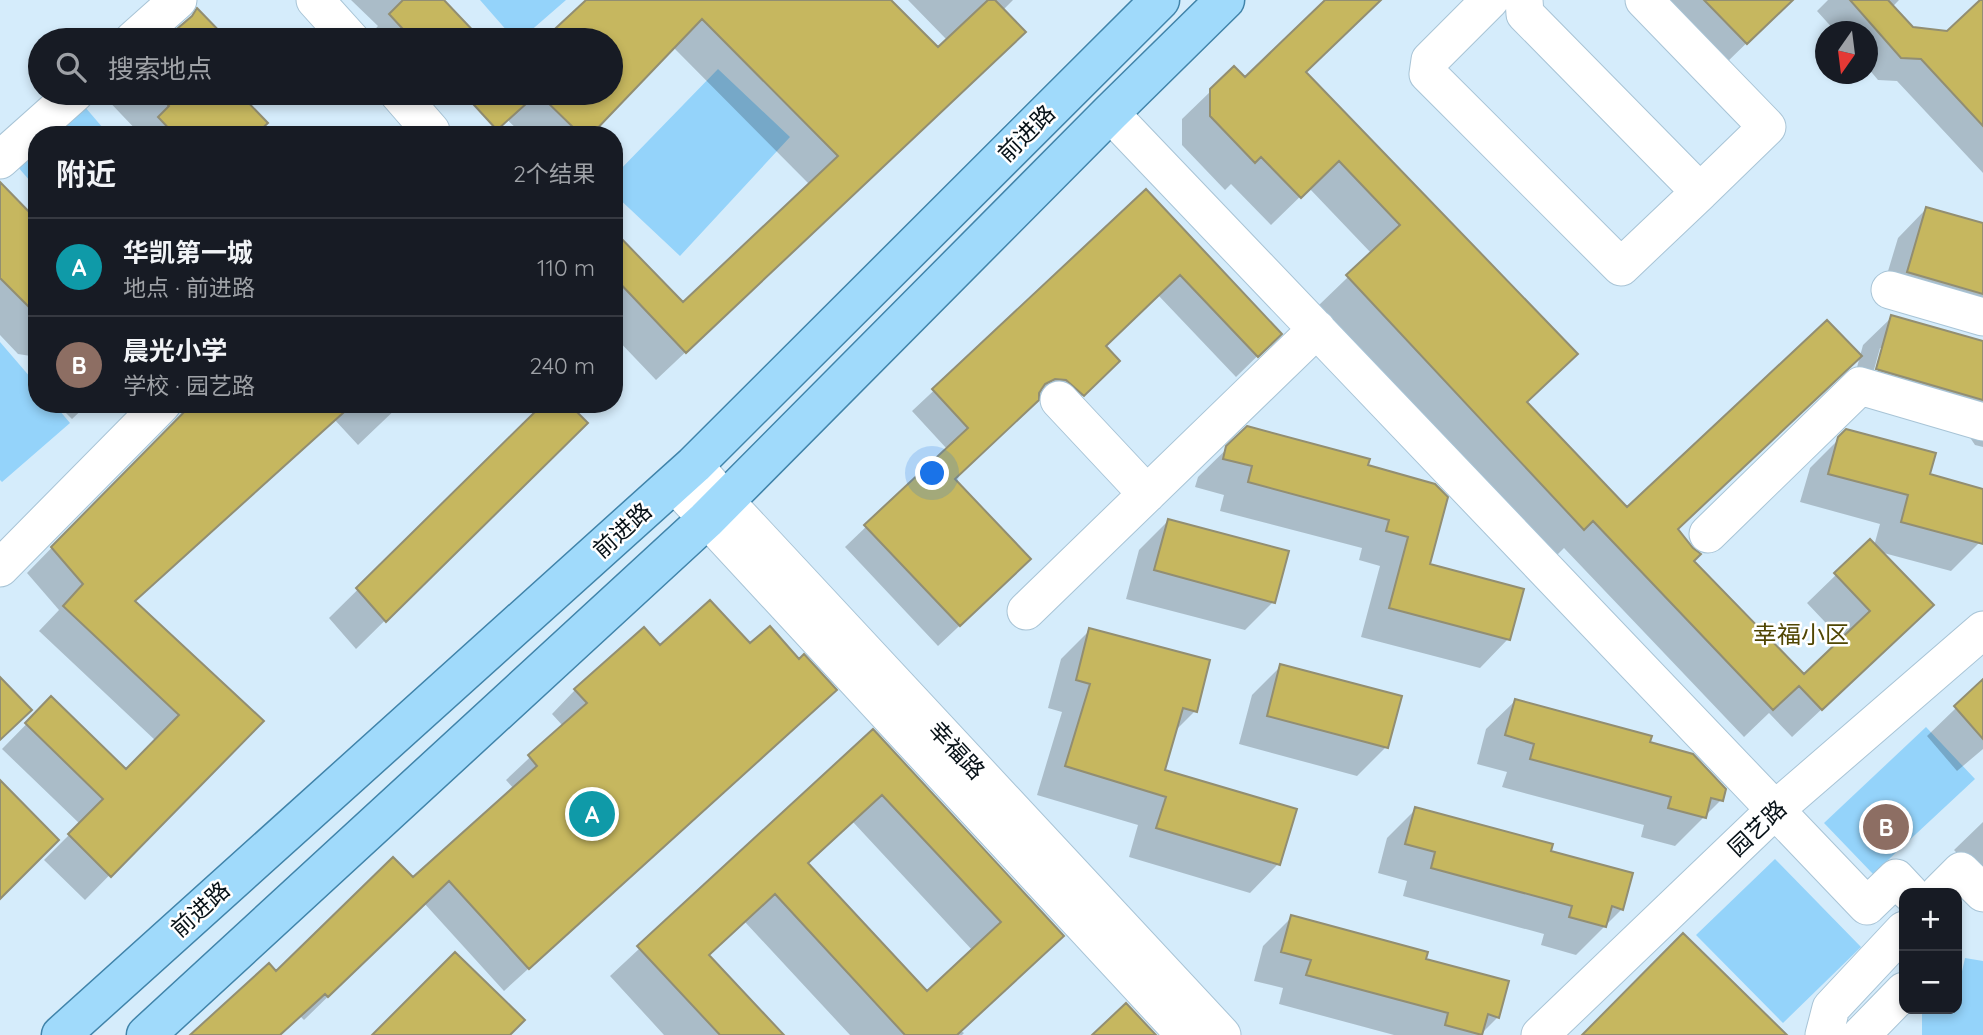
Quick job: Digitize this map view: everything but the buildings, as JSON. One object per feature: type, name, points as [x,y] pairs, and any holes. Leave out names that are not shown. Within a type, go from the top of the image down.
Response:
[{"type":"main road","name":"前进路","points":[[61,1035],[684,474],[1160,0]]},
{"type":"main road","name":"前进路","points":[[146,1035],[715,510],[1225,0]]},
{"type":"street","points":[[146,28],[178,0]]},
{"type":"street","points":[[315,0],[340,28]]},
{"type":"street","points":[[1490,0],[1430,60],[1428,74],[1621,267],[1767,127],[1644,0]]},
{"type":"street","points":[[1524,0],[1525,14],[1700,192]]},
{"type":"street","points":[[38,126],[62,105]]},
{"type":"street","points":[[408,105],[427,126]]},
{"type":"street","points":[[1110,113],[1867,906],[1896,878],[1905,888]]},
{"type":"street","points":[[0,160],[28,135]]},
{"type":"street","points":[[1890,290],[1983,317]]},
{"type":"street","points":[[1026,611],[1317,329]]},
{"type":"street","points":[[1708,534],[1860,386],[1983,422]]},
{"type":"street","points":[[1059,400],[1147,494]]},
{"type":"street","points":[[0,568],[153,413]]},
{"type":"street","name":"幸福路","points":[[684,474],[1185,1035]]},
{"type":"street","name":"幸福路","points":[[715,510],[1222,1035]]},
{"type":"street","name":"园艺路","points":[[1540,1035],[1776,809],[1983,630]]},
{"type":"street","points":[[1944,888],[1961,871],[1983,893]]},
{"type":"street","points":[[1824,1035],[1830,1008],[1899,935]]},
{"type":"street","points":[[1861,1035],[1899,996]]},
{"type":"shaded area","points":[[480,0],[566,0],[534,28],[504,28]]},
{"type":"shaded area","points":[[718,69],[790,137],[680,256],[623,202],[623,167]]},
{"type":"shaded area","points":[[85,107],[101,126],[63,126]]},
{"type":"shaded area","points":[[28,156],[28,179],[17,166]]},
{"type":"shaded area","points":[[0,342],[28,375],[28,413],[62,413],[70,423],[2,482]]},
{"type":"shaded area","points":[[1926,727],[1975,779],[1873,874],[1824,823]]},
{"type":"shaded area","points":[[1775,859],[1861,947],[1783,1023],[1696,935]]},
{"type":"shaded area","points":[[1965,958],[1983,961],[1983,1035],[1922,1035],[1922,1014],[1962,1014],[1962,972]]},
{"type":"place","name":"华凯第一城","points":[[592,814]]},
{"type":"place","name":"晨光小学","points":[[1886,827]]},
{"type":"district","name":"幸福小区","points":[[1801,634]]}]
